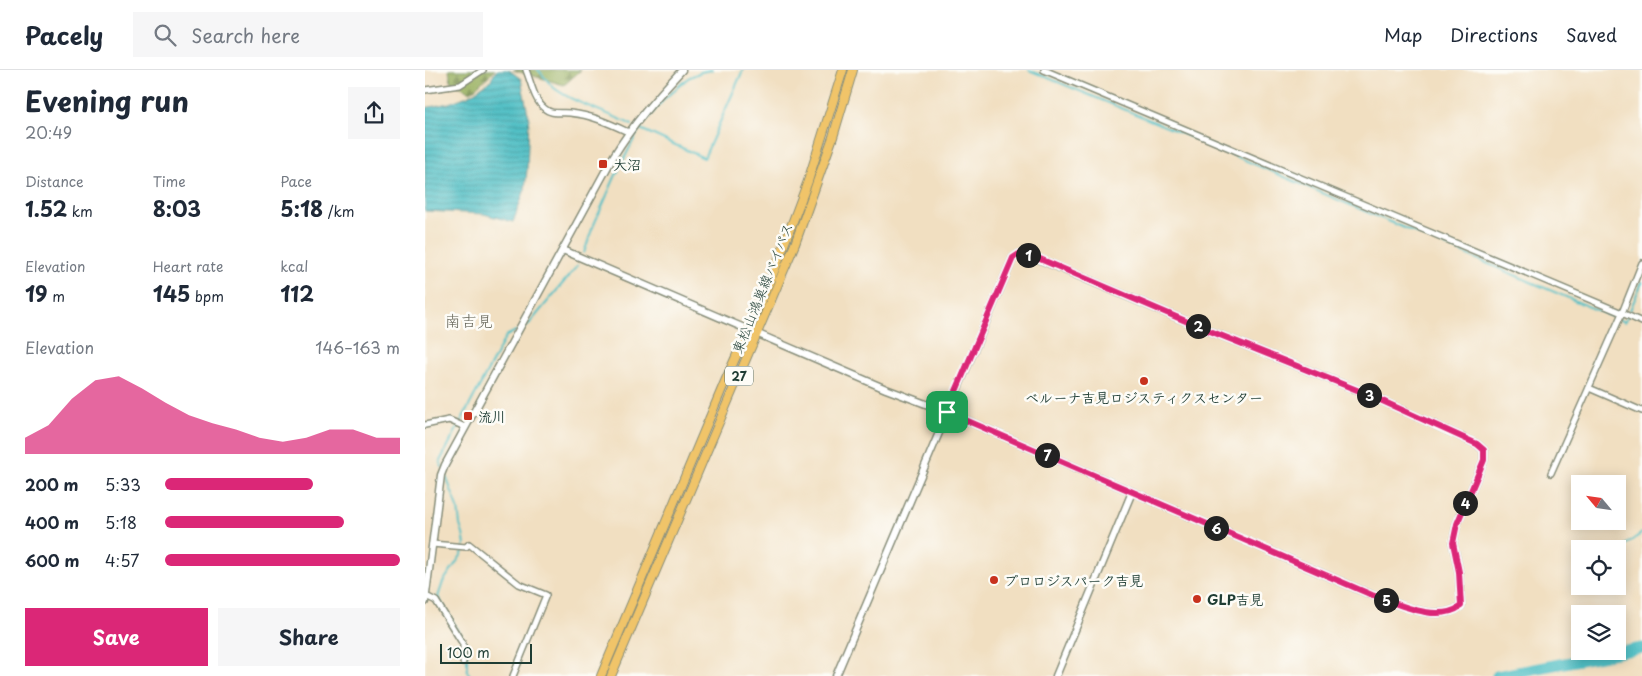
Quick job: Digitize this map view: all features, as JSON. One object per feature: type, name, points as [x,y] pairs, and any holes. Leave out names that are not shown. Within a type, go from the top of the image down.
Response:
[{"type":"main road","name":"東松山鴻巣線バイパス","points":[[601,676],[775,269],[809,181],[843,70]]},
{"type":"main road","name":"東松山鴻巣線バイパス","points":[[611,676],[795,244],[815,191],[853,70]]},
{"type":"street","points":[[425,90],[460,85],[483,70]]},
{"type":"street","points":[[526,70],[538,102],[545,110],[557,113],[587,115],[628,132]]},
{"type":"street","points":[[463,662],[463,644],[436,602],[425,599],[441,475],[465,427],[628,132],[643,112],[682,70]]},
{"type":"street","points":[[1044,70],[1642,322]]},
{"type":"street","points":[[563,250],[885,388],[947,412],[1372,595],[1417,611],[1440,613],[1455,610],[1461,606],[1459,572],[1453,543],[1457,524],[1484,460],[1484,450],[1477,444],[1367,394],[1026,254],[1019,254],[1013,258],[947,412],[836,676]]},
{"type":"street","points":[[1551,473],[1623,314],[1642,263]]},
{"type":"street","points":[[1589,388],[1642,411]]},
{"type":"street","points":[[425,425],[449,420],[465,427]]},
{"type":"street","points":[[1056,676],[1132,492]]},
{"type":"street","points":[[432,544],[466,547],[469,544],[519,584],[546,595],[513,676]]},
{"type":"green space","points":[[449,70],[495,70],[471,92],[451,82]]},
{"type":"green space","points":[[513,70],[581,70],[564,85]]},
{"type":"water","points":[[509,70],[521,79],[529,119],[525,189],[513,222],[484,214],[425,211],[425,108],[449,103],[470,95],[490,81],[496,71]]},
{"type":"waterway","points":[[538,70],[552,86],[563,94],[632,125]]},
{"type":"waterway","points":[[584,253],[592,229],[615,177],[639,129],[664,99],[688,78],[701,72],[712,70]]},
{"type":"waterway","points":[[636,127],[704,158],[743,70]]},
{"type":"waterway","points":[[1029,70],[1625,322],[1642,282]]},
{"type":"waterway","points":[[522,328],[529,324],[578,265]]},
{"type":"waterway","points":[[442,467],[440,461],[506,336],[516,331]]},
{"type":"waterway","points":[[444,471],[458,508],[465,544],[462,554],[443,582],[438,597],[467,645],[467,671],[471,676]]},
{"type":"waterway","points":[[1626,545],[1642,533]]},
{"type":"waterway","points":[[1497,676],[1642,648]]},
{"type":"place","name":"大沼","points":[[603,164]]},
{"type":"place","name":"ベルーナ吉見ロジスティクスセンター","points":[[1144,381]]},
{"type":"place","name":"流川","points":[[468,416]]},
{"type":"place","name":"プロロジスパーク吉見","points":[[994,580]]},
{"type":"place","name":"GLP吉見","points":[[1197,599]]},
{"type":"district","name":"南吉見","points":[[469,320]]},
{"type":"route","points":[[1019,254],[1033,256],[1195,325],[1367,394],[1481,447],[1485,454],[1484,460],[1457,524],[1453,543],[1459,572],[1461,606],[1455,610],[1440,613],[1417,611],[1372,595],[947,412],[1013,258],[1019,254]]}]
